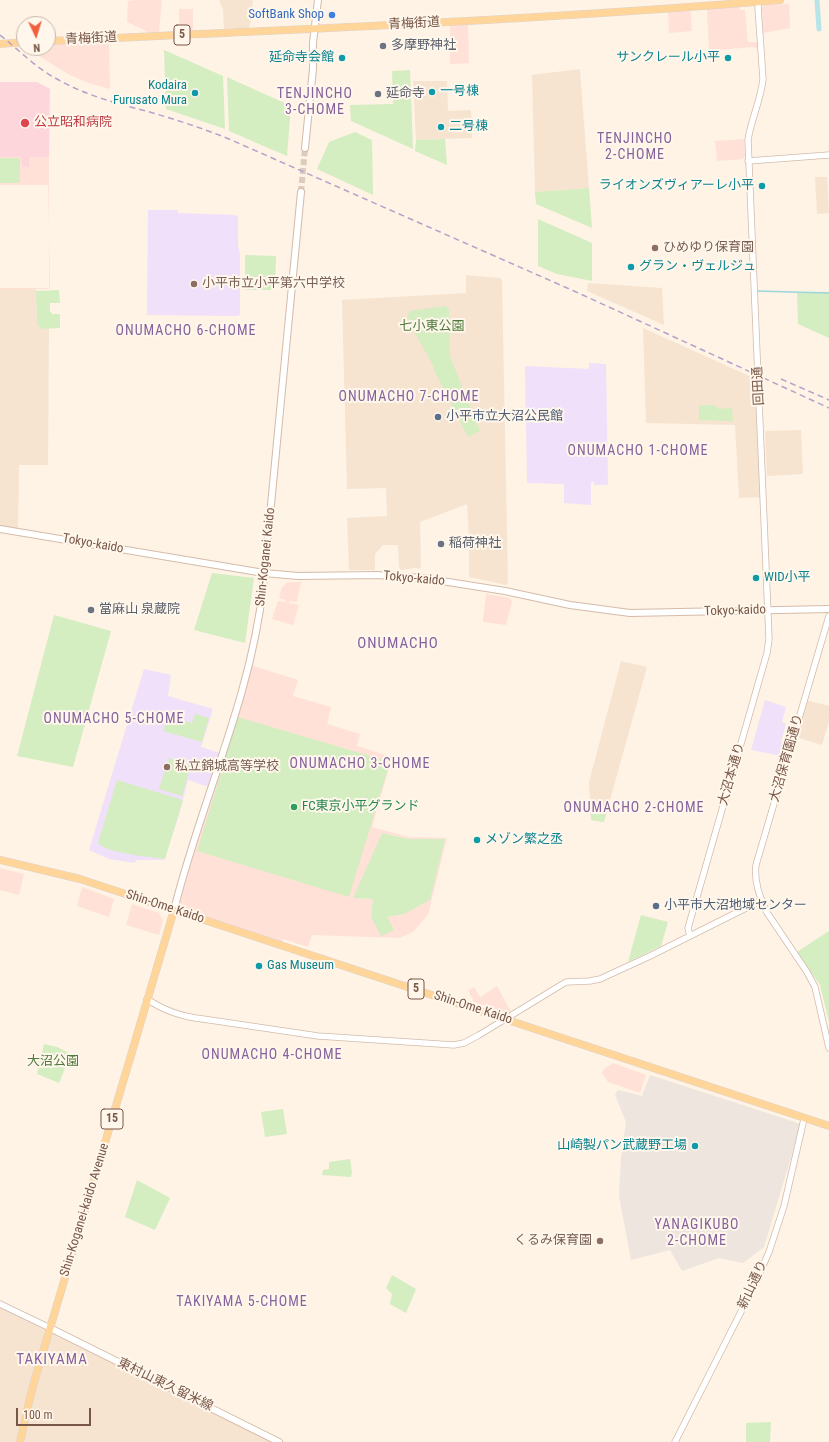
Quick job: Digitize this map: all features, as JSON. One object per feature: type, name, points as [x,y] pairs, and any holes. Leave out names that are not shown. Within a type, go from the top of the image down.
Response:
[{"type":"main road","points":[[305,148],[318,0]]},
{"type":"main road","name":"青梅街道","points":[[56,41],[251,31],[315,30],[780,0]]},
{"type":"main road","points":[[0,44],[16,43]]},
{"type":"main road","name":"Shin-Koganei Kaido","points":[[174,910],[250,665],[258,629],[301,192]]},
{"type":"main road","name":"Tokyo-kaido","points":[[0,529],[264,573],[298,576],[377,575],[423,578],[505,591],[570,605],[630,614],[829,609]]},
{"type":"main road","name":"Shin-Ome Kaido","points":[[0,860],[68,876],[174,910],[829,1126]]},
{"type":"main road","name":"Shin-Koganei-kaido Avenue","points":[[20,1442],[29,1402],[50,1328],[174,910]]},
{"type":"main road","name":"東村山東久留米線","points":[[50,1328],[280,1442]]},
{"type":"street","name":"回田通","points":[[758,1],[763,79],[762,90],[748,140],[748,161],[768,610]]},
{"type":"street","points":[[748,161],[829,155]]},
{"type":"street","name":"大沼本通り","points":[[690,936],[688,928],[767,653],[769,631],[768,610]]},
{"type":"street","name":"大沼保育園通り","points":[[829,616],[756,865],[756,878],[764,905],[773,923],[815,987],[829,1048]]},
{"type":"street","points":[[147,999],[188,1017],[203,1020],[318,1036],[454,1045],[464,1043],[566,982],[590,981],[600,978],[690,936],[762,900]]},
{"type":"street","name":"新山通り","points":[[676,1442],[754,1286],[769,1252],[784,1206],[804,1118]]},
{"type":"street","points":[[0,1304],[50,1328]]},
{"type":"shaded area","points":[[162,0],[159,32],[150,33],[127,22],[128,1]]},
{"type":"shaded area","points":[[219,0],[253,0],[250,26],[248,28],[224,29],[223,9]]},
{"type":"shaded area","points":[[789,4],[790,28],[763,33],[762,8],[764,5]]},
{"type":"shaded area","points":[[740,7],[740,10],[745,10],[748,42],[757,42],[757,49],[753,47],[709,51],[707,9]]},
{"type":"shaded area","points":[[179,9],[193,9],[193,30],[179,31]]},
{"type":"shaded area","points":[[689,10],[691,13],[692,31],[669,33],[668,12]]},
{"type":"shaded area","points":[[450,25],[468,25],[469,63],[450,64]]},
{"type":"shaded area","points":[[109,42],[110,89],[88,83],[68,74],[39,56],[56,56],[56,44]]},
{"type":"shaded area","points":[[580,69],[589,188],[535,192],[532,75]]},
{"type":"shaded area","points":[[413,81],[447,81],[448,111],[471,110],[472,138],[416,140]]},
{"type":"shaded area","name":"公立昭和病院","points":[[0,82],[37,82],[50,89],[49,157],[29,157],[29,167],[22,167],[21,157],[0,157]]},
{"type":"shaded area","points":[[744,139],[745,156],[743,159],[717,161],[715,141]]},
{"type":"shaded area","points":[[0,157],[21,157],[22,167],[28,167],[29,157],[49,157],[49,227],[48,185],[0,185],[0,183],[20,183],[20,158]]},
{"type":"shaded area","points":[[815,177],[827,177],[829,213],[817,214]]},
{"type":"shaded area","name":"小平市立小平第六中学校","points":[[148,210],[178,210],[178,213],[236,215],[238,217],[238,245],[240,254],[240,314],[238,316],[147,315]]},
{"type":"shaded area","points":[[49,227],[50,288],[0,289],[49,288]]},
{"type":"shaded area","points":[[466,275],[500,278],[502,280],[508,582],[506,585],[469,577],[467,504],[420,522],[421,567],[419,569],[401,570],[399,567],[398,545],[383,545],[375,554],[375,570],[349,570],[347,518],[387,516],[386,488],[347,489],[342,300],[466,293]]},
{"type":"shaded area","points":[[588,283],[662,288],[664,325],[587,291]]},
{"type":"shaded area","points":[[0,289],[36,289],[37,324],[41,329],[49,328],[48,465],[19,465],[18,531],[0,529]]},
{"type":"shaded area","points":[[643,328],[758,380],[764,497],[739,498],[735,425],[646,423]]},
{"type":"shaded area","points":[[589,363],[606,364],[608,485],[594,485],[594,482],[591,482],[591,505],[564,503],[564,484],[527,483],[525,366],[589,369]]},
{"type":"shaded area","points":[[801,430],[803,474],[767,476],[766,431]]},
{"type":"shaded area","points":[[288,582],[301,582],[297,602],[289,601],[289,603],[299,605],[293,625],[272,619],[278,601],[286,602],[286,600],[279,598],[282,587]]},
{"type":"shaded area","points":[[486,594],[510,598],[512,602],[506,625],[483,621]]},
{"type":"shaded area","points":[[621,661],[647,667],[604,822],[591,820],[589,782]]},
{"type":"shaded area","points":[[250,665],[298,680],[293,696],[331,707],[327,724],[360,734],[357,746],[392,757],[372,827],[409,837],[447,838],[428,915],[413,932],[399,938],[312,935],[308,947],[283,939],[281,945],[174,910]],"holes":[[[382,833],[409,839],[444,839],[404,914],[386,917],[371,917],[373,899],[354,898]]]},
{"type":"shaded area","name":"私立錦城高等学校","points":[[144,669],[171,675],[168,696],[213,709],[201,747],[223,754],[212,788],[188,780],[179,815],[164,860],[136,860],[135,863],[109,859],[89,850]]},
{"type":"shaded area","points":[[765,700],[786,707],[782,722],[786,724],[781,742],[788,743],[784,755],[751,750]]},
{"type":"shaded area","points":[[806,700],[829,706],[829,721],[822,745],[796,737]]},
{"type":"shaded area","points":[[0,868],[24,874],[19,895],[0,890]]},
{"type":"shaded area","points":[[82,887],[114,899],[109,917],[77,906]]},
{"type":"shaded area","points":[[132,904],[159,913],[163,921],[159,935],[126,925]]},
{"type":"shaded area","points":[[497,986],[511,1012],[508,1013],[474,1002],[468,990],[474,987],[480,997]]},
{"type":"shaded area","points":[[613,1063],[646,1075],[640,1093],[608,1082],[602,1073],[604,1069]]},
{"type":"shaded area","name":"山崎製パン武蔵野工場","points":[[650,1075],[801,1124],[764,1247],[743,1263],[719,1258],[682,1271],[670,1250],[631,1260],[619,1196],[621,1159],[626,1122],[615,1095],[618,1090],[642,1096]]},
{"type":"shaded area","points":[[0,1304],[279,1442],[0,1442]]},
{"type":"green space","name":"Kodaira Furusato Mura","points":[[164,50],[223,76],[225,129],[166,109]]},
{"type":"green space","points":[[410,70],[413,149],[351,121],[350,105],[393,104],[392,71]]},
{"type":"green space","points":[[227,77],[291,106],[287,156],[229,131]]},
{"type":"green space","points":[[355,132],[372,140],[373,195],[317,169],[329,142]]},
{"type":"green space","points":[[445,139],[447,165],[415,151],[416,140]]},
{"type":"green space","points":[[0,158],[20,158],[20,183],[0,183]]},
{"type":"green space","points":[[589,188],[592,228],[536,204],[535,192]]},
{"type":"green space","points":[[538,219],[592,243],[592,281],[557,274],[538,266]]},
{"type":"green space","points":[[245,255],[276,256],[275,290],[245,290]]},
{"type":"green space","points":[[59,290],[60,303],[50,303],[50,312],[52,314],[60,314],[60,328],[41,329],[37,324],[36,291]]},
{"type":"green space","points":[[829,292],[829,338],[798,324],[797,293]]},
{"type":"green space","name":"七小東公園","points":[[445,306],[449,309],[450,357],[480,431],[468,437],[433,368],[434,367],[413,330],[414,327],[407,316],[410,311]]},
{"type":"green space","points":[[699,405],[716,405],[717,409],[732,408],[733,421],[699,420]]},
{"type":"green space","points":[[212,573],[254,578],[245,643],[194,630]]},
{"type":"green space","points":[[54,615],[111,631],[73,767],[17,756]]},
{"type":"green space","points":[[195,714],[209,718],[202,742],[163,731],[167,719],[171,717],[192,723]]},
{"type":"green space","name":"FC東京小平グランド","points":[[238,717],[390,762],[349,897],[197,851]]},
{"type":"green space","points":[[169,758],[191,765],[182,796],[159,789]]},
{"type":"green space","points":[[117,780],[183,800],[165,859],[119,852],[98,843]]},
{"type":"green space","points":[[590,801],[608,806],[604,822],[591,820]]},
{"type":"green space","points":[[382,833],[409,839],[445,839],[430,900],[404,914],[387,917],[394,930],[381,936],[371,917],[373,899],[353,898]]},
{"type":"green space","points":[[641,915],[668,922],[661,946],[628,962]]},
{"type":"green space","points":[[829,931],[829,1022],[820,985],[797,952]]},
{"type":"green space","name":"大沼公園","points":[[44,1044],[57,1047],[71,1054],[59,1083],[37,1074]]},
{"type":"green space","points":[[283,1109],[287,1134],[265,1137],[261,1112]]},
{"type":"green space","points":[[350,1159],[352,1172],[351,1177],[322,1175],[323,1170],[329,1169],[329,1162]]},
{"type":"green space","points":[[137,1180],[170,1198],[155,1230],[125,1217]]},
{"type":"green space","points":[[392,1275],[416,1289],[406,1313],[390,1304],[392,1294],[386,1288]]},
{"type":"green space","points":[[771,1422],[770,1442],[746,1442],[746,1423]]},
{"type":"waterway","points":[[817,0],[819,29]]},
{"type":"waterway","points":[[756,291],[829,293]]},
{"type":"tunnel","points":[[301,192],[305,148]]},
{"type":"railway","points":[[0,35],[49,75],[78,90],[112,102],[188,124],[229,139],[574,291],[829,408]]},
{"type":"railway","points":[[781,379],[829,400]]},
{"type":"place","name":"SoftBank Shop","points":[[332,15]]},
{"type":"place","name":"多摩野神社","points":[[383,46]]},
{"type":"place","name":"延命寺会館","points":[[342,58]]},
{"type":"place","name":"サンクレール小平","points":[[728,58]]},
{"type":"place","name":"一号棟","points":[[432,92]]},
{"type":"place","name":"Kodaira Furusato Mura","points":[[195,93]]},
{"type":"place","name":"延命寺","points":[[378,94]]},
{"type":"place","name":"公立昭和病院","points":[[25,123]]},
{"type":"place","name":"二号棟","points":[[441,127]]},
{"type":"place","name":"ライオンズヴィアーレ小平","points":[[762,186]]},
{"type":"place","name":"ひめゆり保育園","points":[[655,248]]},
{"type":"place","name":"グラン・ヴェルジュ","points":[[631,267]]},
{"type":"place","name":"小平市立小平第六中学校","points":[[194,284]]},
{"type":"place","name":"小平市立大沼公民館","points":[[438,417]]},
{"type":"place","name":"稲荷神社","points":[[441,544]]},
{"type":"place","name":"WID小平","points":[[756,578]]},
{"type":"place","name":"當麻山 泉蔵院","points":[[91,610]]},
{"type":"place","name":"私立錦城高等学校","points":[[167,767]]},
{"type":"place","name":"FC東京小平グランド","points":[[294,807]]},
{"type":"place","name":"メゾン繁之丞","points":[[477,840]]},
{"type":"place","name":"小平市大沼地域センター","points":[[656,906]]},
{"type":"place","name":"Gas Museum","points":[[259,966]]},
{"type":"place","name":"山崎製パン武蔵野工場","points":[[695,1146]]},
{"type":"place","name":"くるみ保育園","points":[[600,1241]]},
{"type":"district","name":"TENJINCHO 3-CHOME","points":[[315,102]]},
{"type":"district","name":"TENJINCHO 2-CHOME","points":[[635,148]]},
{"type":"district","name":"ONUMACHO 6-CHOME","points":[[186,331]]},
{"type":"district","name":"ONUMACHO 7-CHOME","points":[[409,397]]},
{"type":"district","name":"ONUMACHO 1-CHOME","points":[[638,451]]},
{"type":"district","name":"ONUMACHO","points":[[398,644]]},
{"type":"district","name":"ONUMACHO 5-CHOME","points":[[114,719]]},
{"type":"district","name":"ONUMACHO 3-CHOME","points":[[360,764]]},
{"type":"district","name":"ONUMACHO 2-CHOME","points":[[634,808]]},
{"type":"district","name":"ONUMACHO 4-CHOME","points":[[272,1055]]},
{"type":"district","name":"YANAGIKUBO 2-CHOME","points":[[697,1234]]},
{"type":"district","name":"TAKIYAMA 5-CHOME","points":[[242,1302]]},
{"type":"district","name":"TAKIYAMA","points":[[52,1360]]}]
